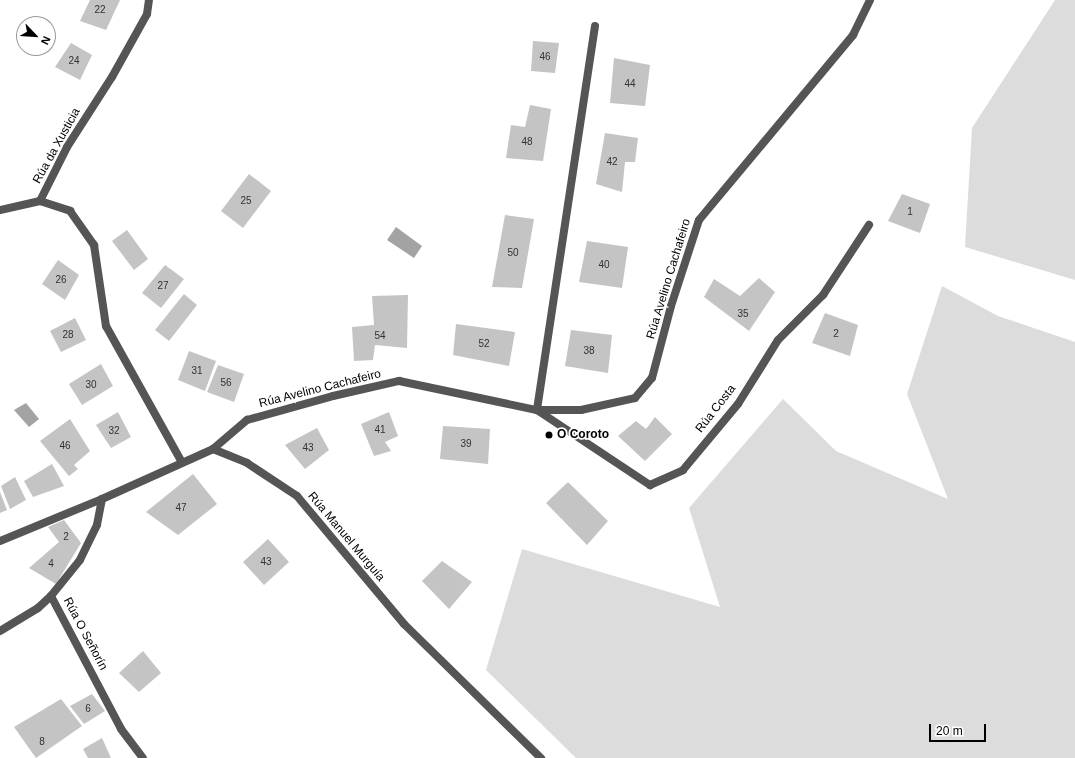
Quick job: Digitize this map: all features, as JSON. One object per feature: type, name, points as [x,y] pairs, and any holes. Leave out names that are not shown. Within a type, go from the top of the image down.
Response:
[{"type":"street","name":"Rúa da Xusticia","points":[[149,0],[147,14],[112,77],[67,147],[40,201],[70,211],[94,245],[106,326],[181,461]]},
{"type":"street","name":"Rúa Avelino Cachafeiro","points":[[213,449],[247,420],[333,396],[399,381],[537,410],[581,410],[634,398],[652,378],[671,306],[700,220],[853,35],[870,0]]},
{"type":"street","points":[[537,410],[595,26]]},
{"type":"street","points":[[0,210],[40,201]]},
{"type":"street","name":"Rúa Costa","points":[[537,410],[650,485],[683,470],[738,404],[778,340],[823,295],[869,225]]},
{"type":"street","points":[[0,541],[102,499],[181,461],[213,449]]},
{"type":"street","name":"Rúa Manuel Murguía","points":[[213,449],[247,463],[296,496],[404,624],[541,758]]},
{"type":"street","name":"Rúa O Señorín","points":[[102,499],[97,525],[80,560],[51,596],[121,730],[143,758]]},
{"type":"street","points":[[0,631],[38,608],[51,596]]},
{"type":"shaded area","points":[[1055,0],[1075,0],[1075,280],[965,247],[972,128]]},
{"type":"shaded area","points":[[396,227],[422,246],[414,258],[387,240]]},
{"type":"shaded area","points":[[942,286],[998,316],[1075,342],[1075,758],[576,758],[486,670],[522,549],[720,607],[689,508],[783,399],[836,451],[948,499],[907,394]]},
{"type":"shaded area","points":[[26,403],[39,419],[29,427],[14,410]]},
{"type":"building","points":[[90,0],[120,0],[106,30],[80,21]]},
{"type":"building","points":[[533,41],[559,43],[555,73],[531,71]]},
{"type":"building","points":[[71,43],[92,55],[80,80],[55,67]]},
{"type":"building","points":[[614,58],[650,65],[645,106],[610,103]]},
{"type":"building","points":[[530,105],[551,109],[543,161],[506,158],[511,125],[525,127]]},
{"type":"building","points":[[605,133],[638,138],[635,162],[625,162],[622,192],[596,184]]},
{"type":"building","points":[[249,174],[271,191],[243,228],[221,211]]},
{"type":"building","points":[[902,194],[930,204],[920,233],[888,221]]},
{"type":"building","points":[[505,215],[534,219],[522,288],[492,287]]},
{"type":"building","points":[[127,230],[148,259],[134,270],[112,241]]},
{"type":"building","points":[[587,241],[628,247],[622,288],[579,282]]},
{"type":"building","points":[[58,260],[79,275],[65,300],[42,284]]},
{"type":"building","points":[[165,265],[184,279],[161,308],[142,293]]},
{"type":"building","points":[[759,278],[775,292],[749,331],[704,297],[714,279],[740,296]]},
{"type":"building","points":[[184,294],[197,305],[169,341],[155,330]]},
{"type":"building","points":[[408,295],[407,348],[375,345],[373,360],[354,361],[352,327],[374,325],[372,296]]},
{"type":"building","points":[[825,313],[858,325],[850,356],[812,343]]},
{"type":"building","points":[[75,318],[86,340],[61,352],[50,331]]},
{"type":"building","points":[[456,324],[515,332],[509,366],[453,355]]},
{"type":"building","points":[[571,330],[612,335],[608,373],[565,366]]},
{"type":"building","points":[[189,351],[216,361],[205,391],[178,380]]},
{"type":"building","points":[[101,364],[113,386],[82,405],[69,384]]},
{"type":"building","points":[[218,365],[244,374],[234,402],[207,392]]},
{"type":"building","points":[[118,412],[131,437],[111,448],[96,425]]},
{"type":"building","points":[[389,412],[398,436],[385,442],[391,451],[374,456],[361,424]]},
{"type":"building","points":[[655,417],[672,434],[645,461],[618,436],[636,421],[646,429]]},
{"type":"building","points":[[70,419],[90,451],[74,465],[78,469],[69,476],[40,441]]},
{"type":"building","points":[[443,426],[490,429],[488,464],[440,459]]},
{"type":"building","points":[[317,428],[329,450],[305,469],[285,445]]},
{"type":"building","points":[[52,464],[64,486],[33,497],[24,481]]},
{"type":"building","points":[[193,474],[217,504],[178,535],[146,512]]},
{"type":"building","points":[[15,477],[26,500],[10,509],[1,486]]},
{"type":"building","points":[[568,482],[608,521],[587,545],[546,503]]},
{"type":"building","points":[[0,492],[7,510],[0,513]]},
{"type":"building","points":[[64,520],[81,543],[56,584],[29,568],[59,542],[48,527]]},
{"type":"building","points":[[268,539],[289,562],[264,585],[243,562]]},
{"type":"building","points":[[442,561],[472,582],[449,609],[422,581]]},
{"type":"building","points":[[143,651],[161,673],[139,692],[119,673]]},
{"type":"building","points":[[92,694],[105,711],[84,724],[70,706]]},
{"type":"building","points":[[61,699],[82,726],[36,758],[14,727]]},
{"type":"building","points":[[102,738],[111,758],[88,758],[83,749]]},
{"type":"place","name":"O Coroto","points":[[549,435]]}]
